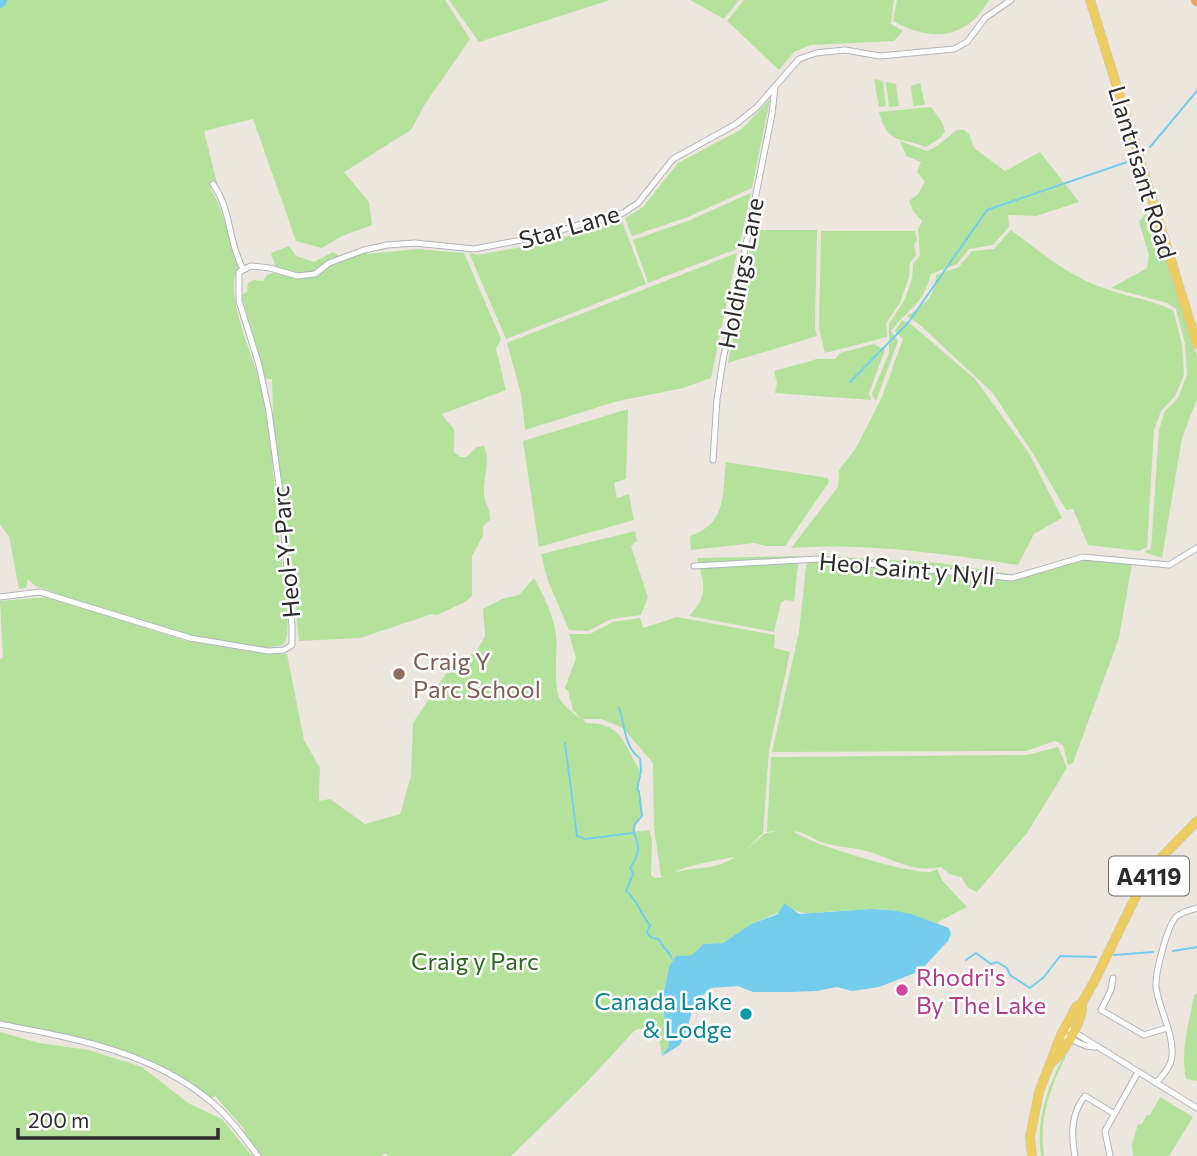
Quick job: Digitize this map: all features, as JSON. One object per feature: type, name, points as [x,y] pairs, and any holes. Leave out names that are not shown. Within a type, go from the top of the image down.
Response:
[{"type":"main road","name":"Llantrisant Road","points":[[1090,0],[1197,344]]},
{"type":"main road","name":"A4119","points":[[1032,1156],[1032,1122],[1039,1092],[1052,1062],[1058,1057],[1076,1007],[1082,1003],[1138,892],[1162,857],[1197,821]]},
{"type":"street","name":"Star Lane","points":[[243,269],[259,266],[297,276],[315,274],[329,263],[364,250],[415,243],[474,249],[547,235],[623,213],[638,203],[673,159],[736,124],[775,87],[799,59],[816,53],[845,50],[880,56],[954,49],[967,42],[985,18],[1011,0]]},
{"type":"street","name":"Holdings Lane","points":[[713,460],[723,360],[772,114],[775,87]]},
{"type":"street","points":[[213,184],[228,214],[238,259],[243,269]]},
{"type":"street","name":"Heol-Y-Parc","points":[[0,597],[40,592],[190,638],[268,651],[284,650],[292,645],[281,500],[269,412],[238,290],[239,272],[243,269]]},
{"type":"street","name":"Heol Saint y Nyll","points":[[694,566],[817,559],[1012,578],[1083,557],[1169,565],[1197,548]]},
{"type":"street","points":[[1156,1083],[1168,1068],[1172,1056],[1156,983],[1164,944],[1172,922],[1179,914],[1197,908]]},
{"type":"street","points":[[1113,978],[1111,990],[1101,1010],[1144,1035],[1167,1028]]},
{"type":"street","points":[[0,1024],[79,1039],[134,1057],[167,1073],[209,1100],[258,1156]]},
{"type":"street","points":[[1068,1033],[1086,1046],[1095,1047],[1197,1108]]},
{"type":"street","points":[[1110,1156],[1105,1131],[1138,1072]]},
{"type":"street","points":[[1075,1156],[1072,1141],[1076,1108],[1085,1096],[1113,1113]]},
{"type":"green space","points":[[0,0],[445,0],[470,39],[425,104],[411,130],[344,172],[369,202],[372,225],[342,236],[322,248],[296,241],[253,119],[204,131],[217,183],[210,188],[220,207],[239,268],[235,277],[236,303],[262,392],[270,438],[287,601],[288,626],[284,644],[264,647],[235,645],[200,638],[35,586],[28,579],[26,588],[19,589],[9,536],[0,525]]},
{"type":"green space","points":[[449,0],[610,0],[479,42]]},
{"type":"green space","points":[[690,0],[739,0],[724,19]]},
{"type":"green space","points":[[744,0],[894,0],[891,24],[903,31],[894,41],[811,45],[794,52],[779,70],[727,21]]},
{"type":"green space","points":[[897,0],[989,0],[970,23],[959,30],[934,34],[907,28],[893,21]]},
{"type":"green space","points":[[874,79],[883,81],[886,106],[879,107]]},
{"type":"green space","points":[[886,82],[896,84],[899,106],[889,107]]},
{"type":"green space","points":[[920,83],[925,105],[913,106],[911,86]]},
{"type":"green space","points":[[770,99],[752,188],[688,217],[632,236],[625,218],[643,207],[678,163],[742,129]]},
{"type":"green space","points":[[931,107],[942,122],[945,132],[926,147],[895,138],[886,130],[879,112]]},
{"type":"green space","points":[[957,130],[964,130],[969,134],[974,148],[1005,171],[1040,152],[1079,202],[1036,216],[1008,215],[1009,227],[993,245],[969,249],[957,264],[931,274],[920,299],[891,331],[898,341],[876,401],[872,394],[889,353],[889,324],[904,301],[912,279],[913,264],[920,255],[918,230],[922,221],[909,201],[918,194],[925,182],[917,172],[921,162],[906,156],[900,141],[927,151]]},
{"type":"green space","points":[[751,193],[739,248],[648,283],[633,240],[688,221]]},
{"type":"green space","points":[[1145,214],[1152,216],[1197,356],[1197,399],[1182,438],[1162,558],[1144,552],[1151,549],[1159,430],[1165,411],[1178,398],[1187,375],[1185,344],[1176,309],[1167,303],[1111,288],[1147,268],[1149,255],[1139,222]]},
{"type":"green space","points":[[621,219],[646,284],[506,339],[469,253],[478,255],[553,241]]},
{"type":"green space","points":[[754,230],[817,230],[817,336],[728,363]]},
{"type":"green space","points":[[1011,230],[1084,280],[1173,310],[1182,344],[1184,375],[1175,396],[1161,411],[1154,430],[1147,547],[1139,551],[1088,545],[1073,509],[1066,510],[1034,455],[992,392],[907,316],[928,300],[934,289],[936,275],[959,267],[972,251],[994,249]]},
{"type":"green space","points":[[821,231],[915,231],[916,255],[910,263],[909,277],[900,303],[886,323],[887,337],[825,353],[819,328]]},
{"type":"green space","points":[[289,246],[296,256],[314,262],[333,252],[343,258],[364,250],[367,254],[418,249],[464,253],[501,339],[496,349],[506,390],[442,414],[454,431],[454,452],[460,457],[466,457],[477,447],[484,446],[486,452],[484,492],[490,520],[483,526],[483,536],[472,556],[472,596],[437,615],[432,614],[360,638],[299,641],[273,419],[272,379],[266,379],[241,295],[247,292],[248,283],[254,280],[263,281],[267,275],[277,271],[271,253]]},
{"type":"green space","points":[[737,253],[711,378],[683,388],[618,401],[525,430],[521,394],[507,343]]},
{"type":"green space","points":[[902,320],[913,326],[975,379],[1029,453],[1062,518],[1034,534],[1018,565],[876,548],[791,548],[838,487],[839,470],[856,448],[882,397],[903,339],[895,331]]},
{"type":"green space","points":[[874,344],[885,350],[869,393],[871,400],[775,393],[777,383],[774,371],[817,359],[835,359],[840,353]]},
{"type":"green space","points":[[628,409],[626,479],[614,483],[617,498],[629,494],[634,520],[539,547],[523,441]]},
{"type":"green space","points":[[726,462],[828,478],[829,482],[785,546],[754,543],[691,550],[690,536],[711,524],[717,516],[723,497]]},
{"type":"green space","points":[[635,531],[637,541],[631,546],[648,597],[641,615],[611,619],[588,631],[569,630],[548,581],[541,554]]},
{"type":"green space","points":[[1086,555],[1133,558],[1119,638],[1073,763],[1068,765],[1063,745],[1055,741],[1026,751],[772,752],[799,632],[807,558],[823,556],[941,563],[1022,576]]},
{"type":"green space","points":[[799,556],[794,601],[785,600],[781,603],[774,632],[689,616],[700,602],[703,589],[697,558]]},
{"type":"green space","name":"Craig y Parc","points":[[534,578],[548,605],[555,627],[558,695],[565,706],[582,720],[573,710],[565,688],[576,658],[569,634],[590,634],[613,622],[640,618],[643,628],[677,617],[775,635],[774,648],[790,652],[769,750],[763,833],[745,851],[764,834],[779,830],[767,832],[771,757],[1027,755],[1058,747],[1067,768],[1027,833],[977,892],[968,888],[961,877],[949,874],[941,867],[930,869],[910,866],[862,850],[824,843],[793,831],[836,850],[879,862],[915,871],[928,872],[937,869],[942,880],[967,907],[936,923],[888,910],[808,913],[790,908],[751,924],[723,943],[703,944],[692,956],[681,956],[669,967],[662,1001],[669,1045],[662,1056],[656,1032],[649,1027],[635,1030],[587,1082],[511,1156],[388,1156],[385,1153],[381,1156],[258,1156],[240,1133],[245,1130],[215,1096],[209,1100],[160,1069],[79,1039],[0,1024],[0,659],[3,658],[0,601],[49,597],[183,640],[254,652],[287,654],[304,740],[320,768],[319,801],[330,799],[365,824],[400,814],[411,776],[413,723],[449,669],[477,651],[485,636],[483,609],[502,599],[519,595]],"holes":[[[583,719],[601,719],[623,728],[653,763],[654,828],[663,877],[655,878],[651,875],[652,840],[649,830],[634,832],[642,811],[638,783],[640,770],[615,731],[598,724],[586,723]],[[735,857],[714,866],[675,872],[695,865]]]},
{"type":"green space","points":[[1197,993],[1197,1081],[1186,1079],[1184,1058],[1194,995]]},
{"type":"green space","points":[[0,1032],[39,1043],[89,1050],[142,1067],[188,1103],[222,1119],[252,1156],[0,1156]]},
{"type":"green space","points":[[1065,1054],[1044,1118],[1044,1156],[1041,1156],[1040,1129],[1044,1104]]},
{"type":"green space","points":[[1160,1097],[1193,1117],[1169,1156],[1133,1156],[1132,1145],[1138,1124],[1141,1125],[1147,1115],[1150,1115]]},
{"type":"water","points":[[784,903],[799,914],[891,910],[911,914],[949,928],[951,934],[948,941],[920,971],[879,987],[852,991],[837,987],[791,992],[753,992],[738,986],[711,988],[694,1003],[680,1045],[662,1056],[669,1045],[662,1001],[669,967],[676,956],[691,955],[703,944],[723,943],[751,924],[778,914]]},
{"type":"waterway","points":[[1150,147],[1197,91]]},
{"type":"waterway","points":[[850,382],[908,323],[987,210],[1127,162]]},
{"type":"waterway","points":[[619,708],[628,742],[640,758],[641,771],[637,789],[642,816],[634,828],[638,852],[630,868],[633,874],[626,891],[650,925],[647,933],[652,938],[659,939],[672,959]]},
{"type":"waterway","points":[[565,743],[577,836],[585,839],[632,833]]},
{"type":"waterway","points":[[1173,951],[1197,947]]},
{"type":"waterway","points":[[1114,955],[1153,952]]},
{"type":"waterway","points":[[966,960],[976,953],[991,964],[997,962],[1007,968],[1010,975],[1030,988],[1044,977],[1060,956],[1096,957]]},
{"type":"place","name":"Craig Y Parc School","points":[[399,674]]},
{"type":"place","name":"Rhodri's By The Lake","points":[[902,990]]},
{"type":"place","name":"Canada Lake & Lodge","points":[[746,1014]]}]
